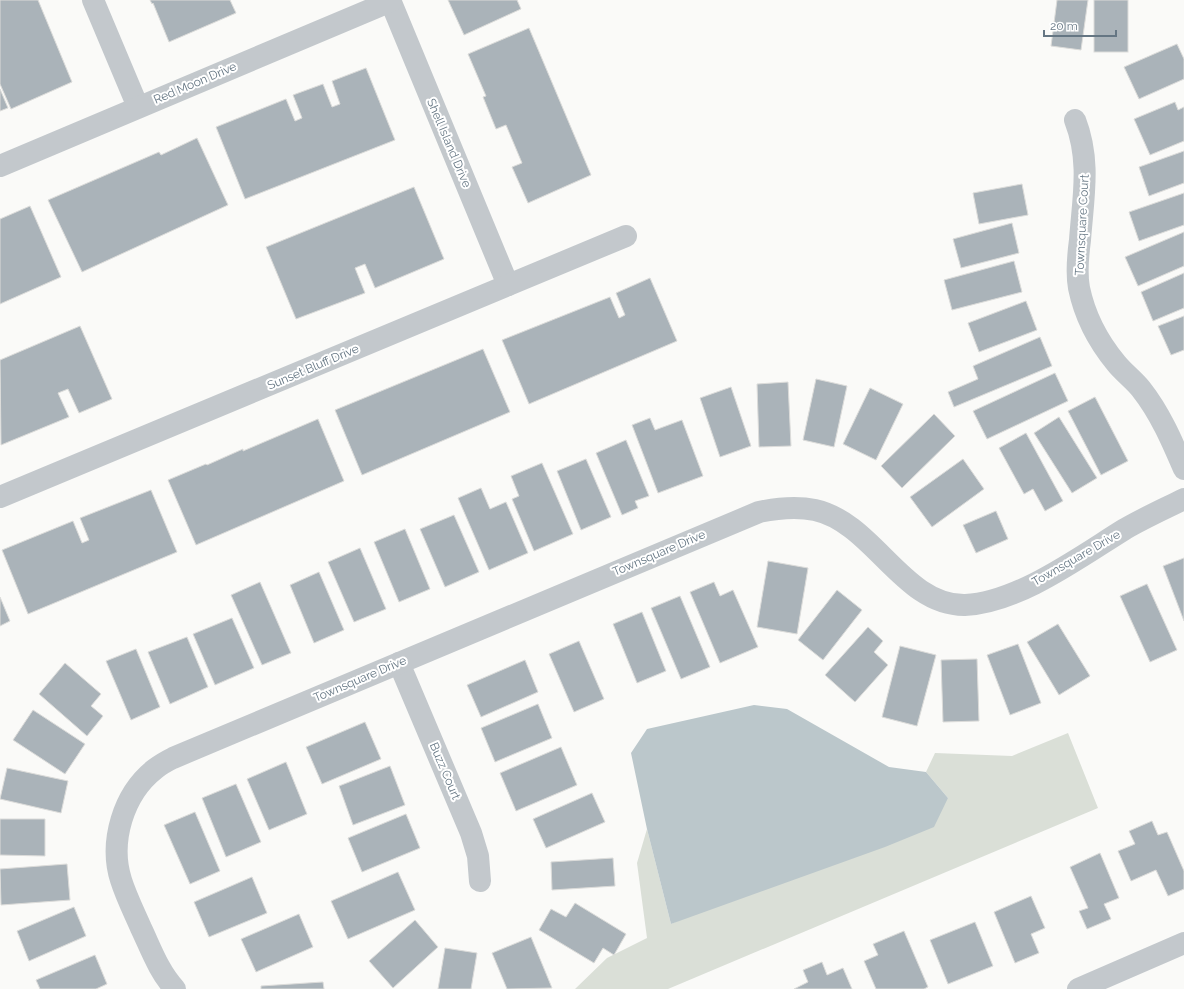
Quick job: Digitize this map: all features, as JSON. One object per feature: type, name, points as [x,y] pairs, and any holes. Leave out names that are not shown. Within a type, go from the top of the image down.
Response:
[{"type":"street","points":[[93,0],[138,108]]},
{"type":"street","name":"Red Moon Drive","points":[[0,166],[390,0]]},
{"type":"street","name":"Shell Island Drive","points":[[390,0],[508,285]]},
{"type":"street","name":"Townsquare Court","points":[[1075,120],[1082,139],[1085,158],[1085,178],[1078,264],[1079,287],[1086,314],[1099,340],[1116,364],[1140,388],[1156,412],[1184,469]]},
{"type":"street","name":"Sunset Bluff Drive","points":[[0,497],[626,236]]},
{"type":"street","name":"Townsquare Drive","points":[[175,989],[167,980],[158,964],[120,879],[116,851],[119,826],[128,802],[154,769],[173,758],[759,512],[789,507],[816,510],[841,520],[864,538],[898,573],[919,588],[942,600],[965,605],[992,600],[1048,576],[1127,528],[1184,499]]},
{"type":"street","name":"Buzz Court","points":[[399,663],[471,833],[478,856],[480,882]]},
{"type":"street","points":[[1078,989],[1184,943]]},
{"type":"shaded area","points":[[754,705],[787,709],[889,767],[926,772],[948,798],[934,827],[885,847],[671,924],[647,829],[631,753],[647,729]]},
{"type":"shaded area","points":[[1068,733],[1098,808],[668,989],[575,989],[607,958],[647,938],[637,863],[647,829],[671,924],[948,798],[926,772],[935,753],[1012,756]]},
{"type":"building","points":[[0,0],[38,0],[72,82],[11,109],[0,84]]},
{"type":"building","points":[[150,0],[230,0],[236,13],[169,42],[153,3],[152,4]]},
{"type":"building","points":[[448,0],[517,0],[521,9],[464,35]]},
{"type":"building","points":[[1057,0],[1088,0],[1081,50],[1051,46]]},
{"type":"building","points":[[1094,0],[1128,0],[1128,52],[1094,52]]},
{"type":"building","points":[[529,28],[591,175],[528,203],[512,167],[522,163],[506,125],[496,129],[483,97],[486,96],[468,54]]},
{"type":"building","points":[[1177,44],[1184,59],[1184,79],[1139,99],[1124,67]]},
{"type":"building","points":[[366,68],[395,140],[245,199],[216,127],[286,99],[295,121],[302,118],[293,95],[323,84],[332,107],[340,104],[332,81]]},
{"type":"building","points":[[0,89],[8,108],[0,111]]},
{"type":"building","points":[[1175,102],[1178,110],[1184,107],[1184,141],[1150,155],[1134,119]]},
{"type":"building","points":[[197,138],[228,205],[82,272],[48,200],[159,152],[161,155]]},
{"type":"building","points":[[1184,151],[1184,183],[1149,196],[1139,167]]},
{"type":"building","points":[[1022,184],[1028,215],[979,224],[973,193]]},
{"type":"building","points":[[414,187],[444,259],[375,288],[365,264],[355,268],[365,293],[296,319],[266,247]]},
{"type":"building","points":[[1184,193],[1184,225],[1139,241],[1129,212]]},
{"type":"building","points":[[30,206],[61,277],[0,304],[0,219]]},
{"type":"building","points":[[1012,223],[1019,253],[961,268],[953,239]]},
{"type":"building","points":[[1184,232],[1184,266],[1138,286],[1125,257]]},
{"type":"building","points":[[1014,261],[1022,292],[952,310],[944,280]]},
{"type":"building","points":[[1184,273],[1184,308],[1153,321],[1141,292]]},
{"type":"building","points":[[650,278],[677,341],[529,404],[502,340],[610,297],[619,318],[625,315],[616,293]]},
{"type":"building","points":[[1026,301],[1037,330],[979,352],[968,323]]},
{"type":"building","points":[[1184,316],[1184,350],[1171,355],[1158,326]]},
{"type":"building","points":[[80,326],[112,399],[79,413],[68,389],[58,393],[69,417],[1,445],[0,360]]},
{"type":"building","points":[[1040,337],[1052,366],[954,407],[948,392],[978,379],[973,366]]},
{"type":"building","points":[[483,349],[510,412],[362,475],[335,410]]},
{"type":"building","points":[[1055,373],[1068,401],[987,439],[973,411]]},
{"type":"building","points":[[816,379],[847,386],[834,447],[803,440]]},
{"type":"building","points":[[788,382],[791,446],[759,447],[757,384]]},
{"type":"building","points":[[731,387],[751,446],[720,457],[700,398]]},
{"type":"building","points":[[870,388],[903,404],[876,460],[843,444]]},
{"type":"building","points":[[1095,397],[1128,461],[1101,475],[1068,411]]},
{"type":"building","points":[[934,414],[955,436],[902,488],[881,466]]},
{"type":"building","points":[[1059,417],[1097,478],[1072,493],[1034,433]]},
{"type":"building","points":[[650,418],[655,430],[682,420],[703,476],[658,493],[632,425]]},
{"type":"building","points":[[318,419],[344,481],[196,545],[168,480],[243,449],[243,451]]},
{"type":"building","points":[[1026,433],[1063,501],[1045,511],[1033,489],[1024,494],[999,448]]},
{"type":"building","points":[[626,440],[649,496],[635,501],[638,508],[622,515],[596,453]]},
{"type":"building","points":[[586,459],[611,517],[581,530],[557,471]]},
{"type":"building","points":[[963,459],[984,489],[932,527],[910,497]]},
{"type":"building","points":[[542,463],[573,534],[534,551],[512,499],[519,496],[511,476]]},
{"type":"building","points":[[481,488],[490,509],[506,502],[528,553],[489,570],[458,498]]},
{"type":"building","points":[[151,490],[177,552],[28,614],[2,550],[73,521],[82,543],[89,540],[80,518]]},
{"type":"building","points":[[996,511],[1008,539],[976,553],[963,525]]},
{"type":"building","points":[[454,515],[479,572],[445,587],[420,529]]},
{"type":"building","points":[[405,529],[430,589],[399,602],[374,542]]},
{"type":"building","points":[[360,548],[386,609],[354,622],[328,562]]},
{"type":"building","points":[[1184,558],[1184,621],[1163,566]]},
{"type":"building","points":[[768,561],[808,568],[797,634],[757,627]]},
{"type":"building","points":[[319,572],[344,630],[314,643],[290,585]]},
{"type":"building","points":[[260,582],[291,653],[262,665],[231,595]]},
{"type":"building","points":[[714,582],[720,596],[733,590],[758,647],[720,663],[690,592]]},
{"type":"building","points":[[1147,584],[1177,650],[1150,662],[1120,596]]},
{"type":"building","points":[[837,590],[862,610],[823,660],[798,640]]},
{"type":"building","points":[[680,596],[710,667],[681,679],[651,608]]},
{"type":"building","points":[[0,597],[10,621],[0,626]]},
{"type":"building","points":[[642,612],[666,671],[637,683],[613,624]]},
{"type":"building","points":[[232,618],[254,668],[215,685],[193,634]]},
{"type":"building","points":[[1058,624],[1090,676],[1059,695],[1027,642]]},
{"type":"building","points":[[868,627],[883,641],[874,652],[888,665],[855,702],[825,675]]},
{"type":"building","points":[[187,637],[208,687],[170,704],[148,652]]},
{"type":"building","points":[[579,641],[604,699],[574,712],[549,654]]},
{"type":"building","points":[[1018,644],[1041,703],[1010,715],[987,655]]},
{"type":"building","points":[[900,646],[936,655],[917,726],[882,717]]},
{"type":"building","points":[[136,649],[160,707],[131,720],[106,661]]},
{"type":"building","points":[[977,659],[979,721],[943,722],[941,660]]},
{"type":"building","points":[[525,660],[538,692],[481,717],[467,685]]},
{"type":"building","points":[[65,663],[101,694],[91,706],[103,716],[87,736],[39,694]]},
{"type":"building","points":[[538,704],[552,738],[495,762],[481,728]]},
{"type":"building","points":[[33,710],[85,744],[65,774],[13,740]]},
{"type":"building","points":[[365,722],[381,759],[322,784],[306,747]]},
{"type":"building","points":[[561,747],[577,785],[516,811],[500,773]]},
{"type":"building","points":[[286,762],[307,814],[269,830],[247,779]]},
{"type":"building","points":[[390,766],[405,805],[353,825],[339,786]]},
{"type":"building","points":[[7,768],[68,781],[61,813],[0,799]]},
{"type":"building","points":[[236,784],[261,842],[226,857],[202,798]]},
{"type":"building","points":[[592,793],[605,822],[546,848],[533,819]]},
{"type":"building","points":[[195,812],[220,871],[190,884],[164,825]]},
{"type":"building","points":[[406,814],[420,848],[362,872],[348,838]]},
{"type":"building","points":[[0,819],[45,819],[45,856],[0,855]]},
{"type":"building","points":[[1152,821],[1158,835],[1167,832],[1184,871],[1184,889],[1168,896],[1156,870],[1131,881],[1118,851],[1135,844],[1129,831]]},
{"type":"building","points":[[1100,853],[1119,898],[1104,904],[1111,919],[1087,929],[1079,911],[1088,908],[1070,867]]},
{"type":"building","points":[[613,858],[615,886],[552,890],[551,862]]},
{"type":"building","points":[[67,864],[70,900],[1,905],[0,869]]},
{"type":"building","points":[[398,872],[415,910],[348,939],[331,901]]},
{"type":"building","points":[[252,877],[267,913],[209,937],[194,902]]},
{"type":"building","points":[[1031,896],[1045,928],[1031,934],[1039,953],[1015,963],[994,912]]},
{"type":"building","points":[[575,903],[626,934],[614,955],[603,948],[594,963],[539,930],[551,909],[566,917]]},
{"type":"building","points":[[74,907],[86,936],[29,961],[17,931]]},
{"type":"building","points":[[299,914],[313,947],[256,972],[241,939]]},
{"type":"building","points":[[415,920],[438,947],[393,988],[369,961]]},
{"type":"building","points":[[975,922],[993,966],[948,984],[930,940]]},
{"type":"building","points":[[904,931],[928,987],[924,989],[876,989],[864,961],[878,955],[873,944]]},
{"type":"building","points":[[531,937],[552,988],[507,989],[492,953]]},
{"type":"building","points":[[445,948],[477,953],[471,989],[438,989]]},
{"type":"building","points":[[95,955],[107,984],[96,989],[40,989],[36,980]]},
{"type":"building","points":[[822,962],[827,975],[843,968],[852,989],[794,989],[808,982],[803,970]]},
{"type":"building","points":[[323,982],[324,989],[261,989],[261,986]]}]
